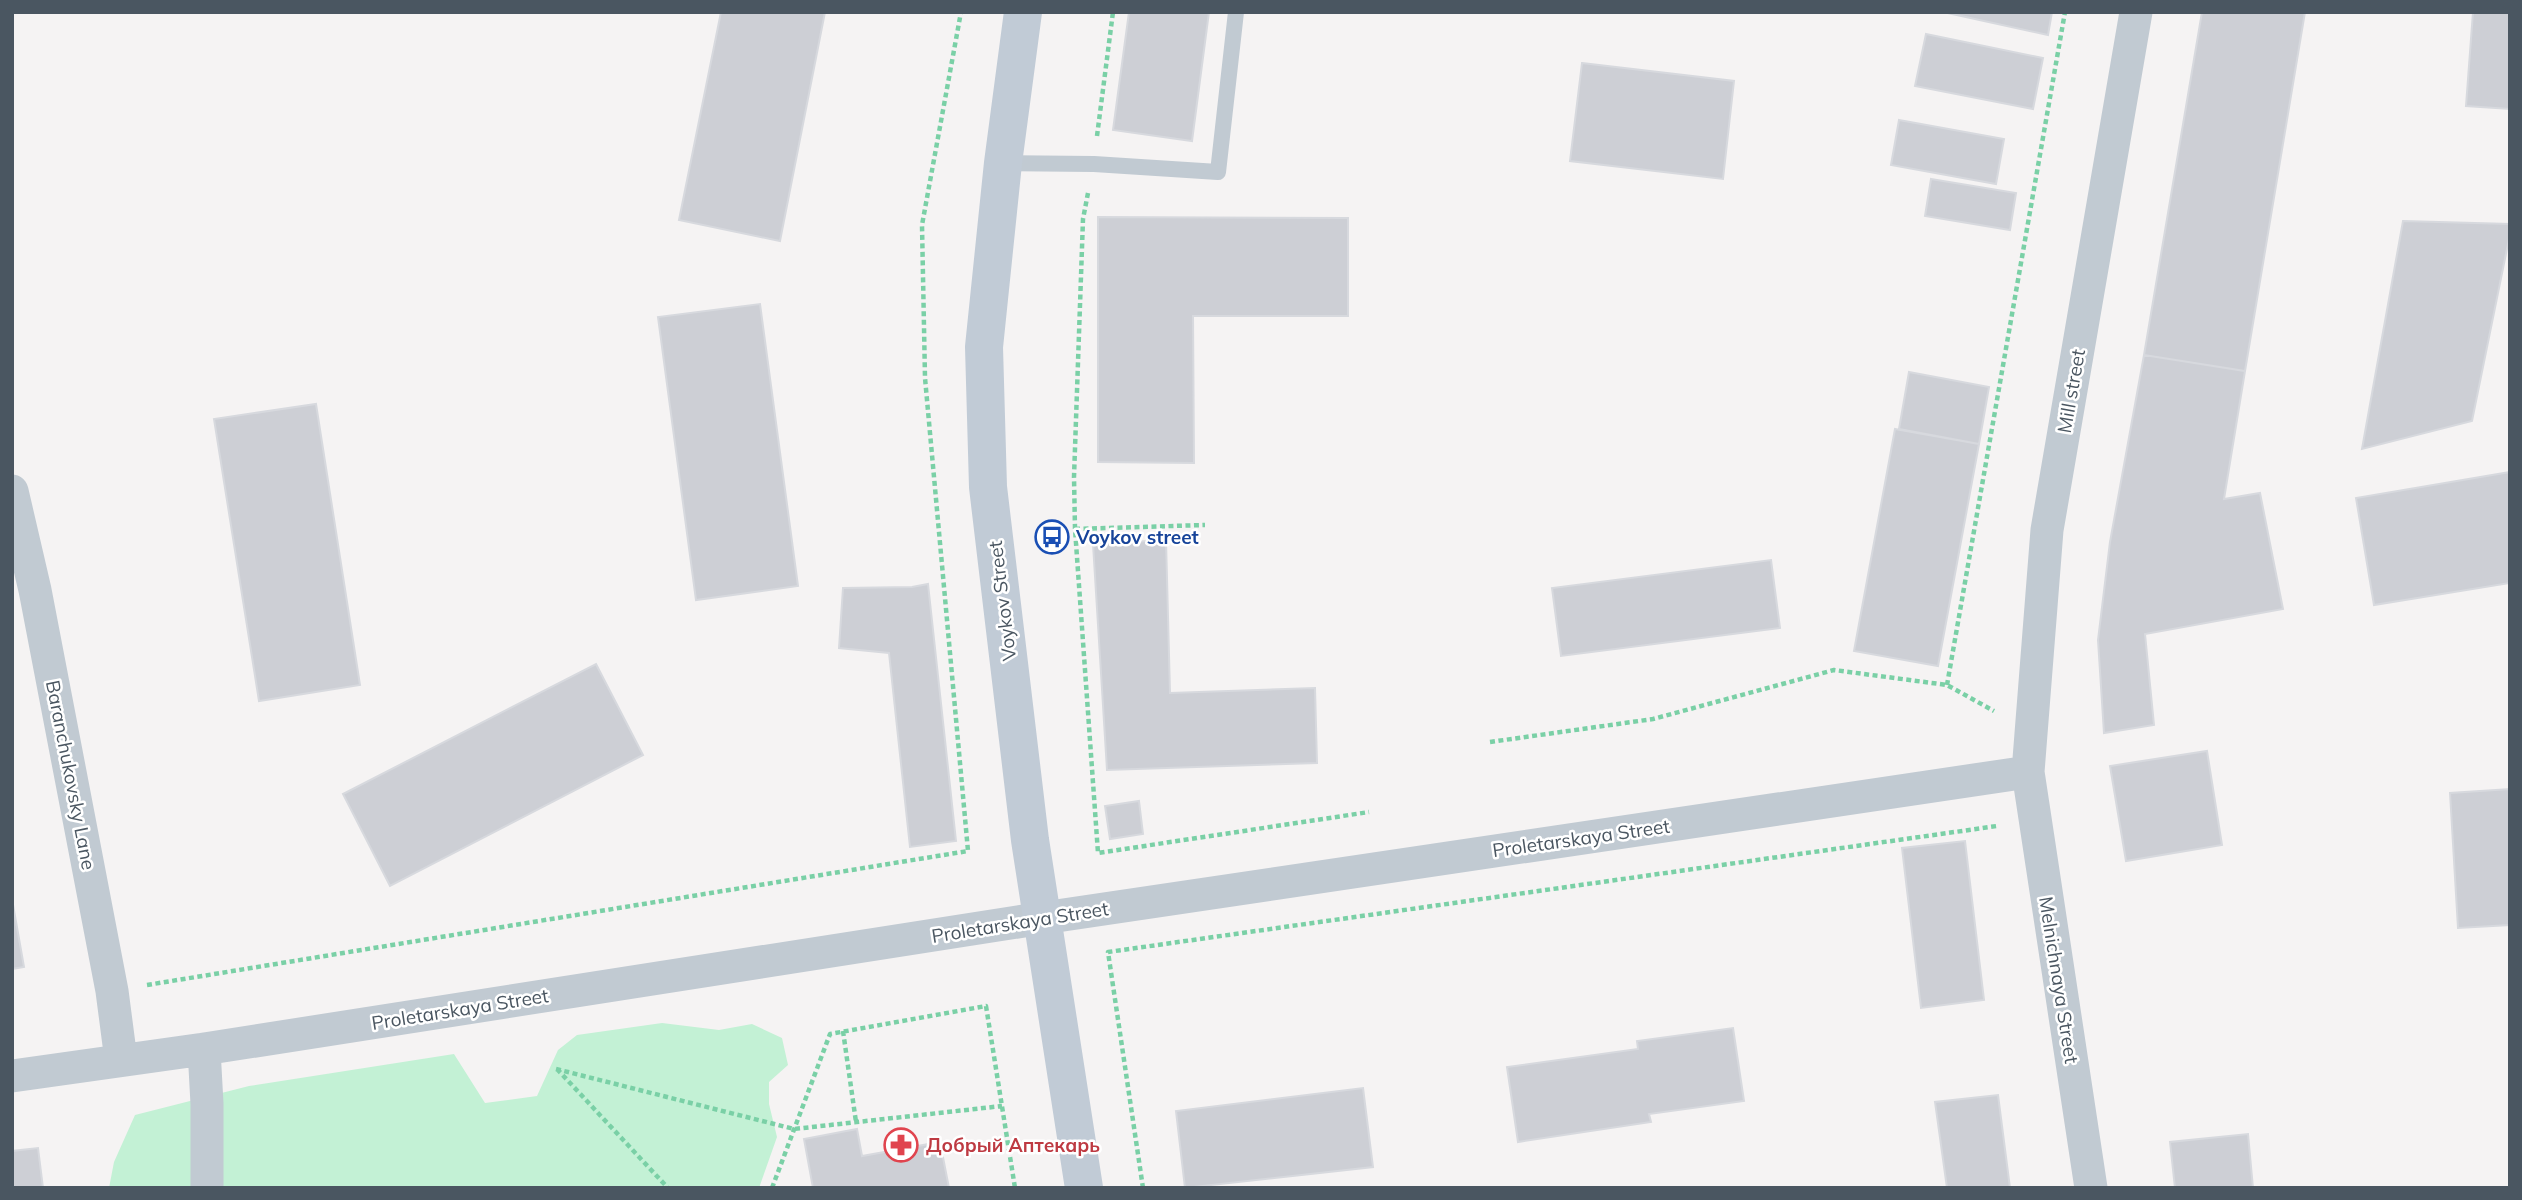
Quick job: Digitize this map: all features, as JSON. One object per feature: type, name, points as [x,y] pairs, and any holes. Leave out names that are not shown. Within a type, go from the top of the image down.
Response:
[{"type":"street","name":"Voykov Street","points":[[1023,12],[1003,163],[984,347],[988,487],[1028,827],[1084,1188]]},
{"type":"street","name":"Mill street","points":[[2028,772],[2047,530],[2136,12]]},
{"type":"street","name":"Baranchukovsky Lane","points":[[12,491],[35,590],[112,991],[121,1060]]},
{"type":"street","name":"Proletarskaya Street","points":[[12,1076],[204,1049],[1043,918],[2028,772]]},
{"type":"street","name":"Melnichnaya Street","points":[[2028,772],[2091,1188]]},
{"type":"street","points":[[204,1049],[207,1104],[206,1188]]},
{"type":"lane","points":[[1003,163],[1094,164],[1218,172],[1236,12]]},
{"type":"path","points":[[112,991],[968,851],[925,378],[922,225],[961,12]]},
{"type":"path","points":[[1114,12],[1094,164],[1083,219],[1074,463],[1075,530],[1098,853],[1369,812]]},
{"type":"path","points":[[1947,685],[2066,12]]},
{"type":"path","points":[[1075,530],[1205,526]]},
{"type":"path","points":[[1490,742],[1653,719],[1834,670],[1947,685],[2032,732]]},
{"type":"path","points":[[1143,1188],[1108,952],[2035,820]]},
{"type":"path","points":[[772,1188],[830,1034],[986,1006],[1015,1188]]},
{"type":"path","points":[[843,1031],[856,1122]]},
{"type":"path","points":[[668,1188],[556,1069],[794,1129],[1002,1106]]},
{"type":"green space","points":[[662,1023],[719,1030],[752,1024],[782,1038],[788,1065],[769,1082],[769,1104],[777,1137],[759,1188],[109,1188],[114,1162],[135,1115],[249,1086],[454,1054],[485,1103],[537,1096],[558,1050],[577,1035]]},
{"type":"building","points":[[721,12],[825,12],[780,241],[679,220]]},
{"type":"building","points":[[1129,12],[1209,12],[1192,141],[1113,130]]},
{"type":"building","points":[[1943,12],[2052,12],[2048,35]]},
{"type":"building","points":[[2202,12],[2305,12],[2245,371],[2144,355]]},
{"type":"building","points":[[2473,12],[2510,12],[2510,109],[2466,106]]},
{"type":"building","points":[[1926,34],[2043,58],[2033,109],[1915,86]]},
{"type":"building","points":[[1582,63],[1734,81],[1723,179],[1570,161]]},
{"type":"building","points":[[1899,120],[2004,139],[1996,184],[1891,165]]},
{"type":"building","points":[[1931,179],[2016,193],[2010,230],[1925,216]]},
{"type":"building","points":[[1098,217],[1348,218],[1348,316],[1193,316],[1194,463],[1098,462]]},
{"type":"building","points":[[2403,221],[2510,224],[2510,234],[2472,421],[2362,449]]},
{"type":"building","points":[[760,304],[798,586],[696,600],[658,317]]},
{"type":"building","points":[[2144,355],[2245,371],[2224,499],[2260,493],[2283,609],[2145,634],[2154,725],[2104,733],[2098,640],[2110,542]]},
{"type":"building","points":[[1909,372],[1989,387],[1979,444],[1899,429]]},
{"type":"building","points":[[316,404],[360,685],[259,701],[214,419]]},
{"type":"building","points":[[1895,429],[1979,444],[1938,666],[1854,651]]},
{"type":"building","points":[[2510,472],[2510,583],[2374,605],[2356,498]]},
{"type":"building","points":[[1166,540],[1170,693],[1315,688],[1317,763],[1107,770],[1093,544]]},
{"type":"building","points":[[1771,560],[1780,628],[1561,656],[1552,588]]},
{"type":"building","points":[[928,584],[956,841],[910,847],[889,653],[839,648],[843,588],[912,587]]},
{"type":"building","points":[[596,664],[643,755],[390,886],[343,794]]},
{"type":"building","points":[[2207,751],[2222,845],[2126,861],[2110,766]]},
{"type":"building","points":[[2510,789],[2510,925],[2458,928],[2450,793]]},
{"type":"building","points":[[1139,801],[1143,834],[1110,839],[1105,806]]},
{"type":"building","points":[[1965,841],[1984,1000],[1921,1008],[1902,848]]},
{"type":"building","points":[[12,899],[24,967],[12,969]]},
{"type":"building","points":[[1733,1028],[1744,1101],[1649,1114],[1651,1122],[1518,1142],[1507,1067],[1638,1049],[1637,1041]]},
{"type":"building","points":[[1363,1088],[1373,1167],[1185,1188],[1176,1111]]},
{"type":"building","points":[[1998,1095],[2010,1188],[1947,1188],[1935,1102]]},
{"type":"building","points":[[857,1129],[862,1156],[940,1142],[949,1188],[813,1188],[804,1139]]},
{"type":"building","points":[[2248,1134],[2253,1188],[2175,1188],[2170,1142]]},
{"type":"building","points":[[38,1148],[43,1188],[12,1188],[12,1151]]},
{"type":"place","name":"Voykov street","points":[[1052,537]]},
{"type":"place","name":"Добрый Аптекарь","points":[[901,1145]]}]
